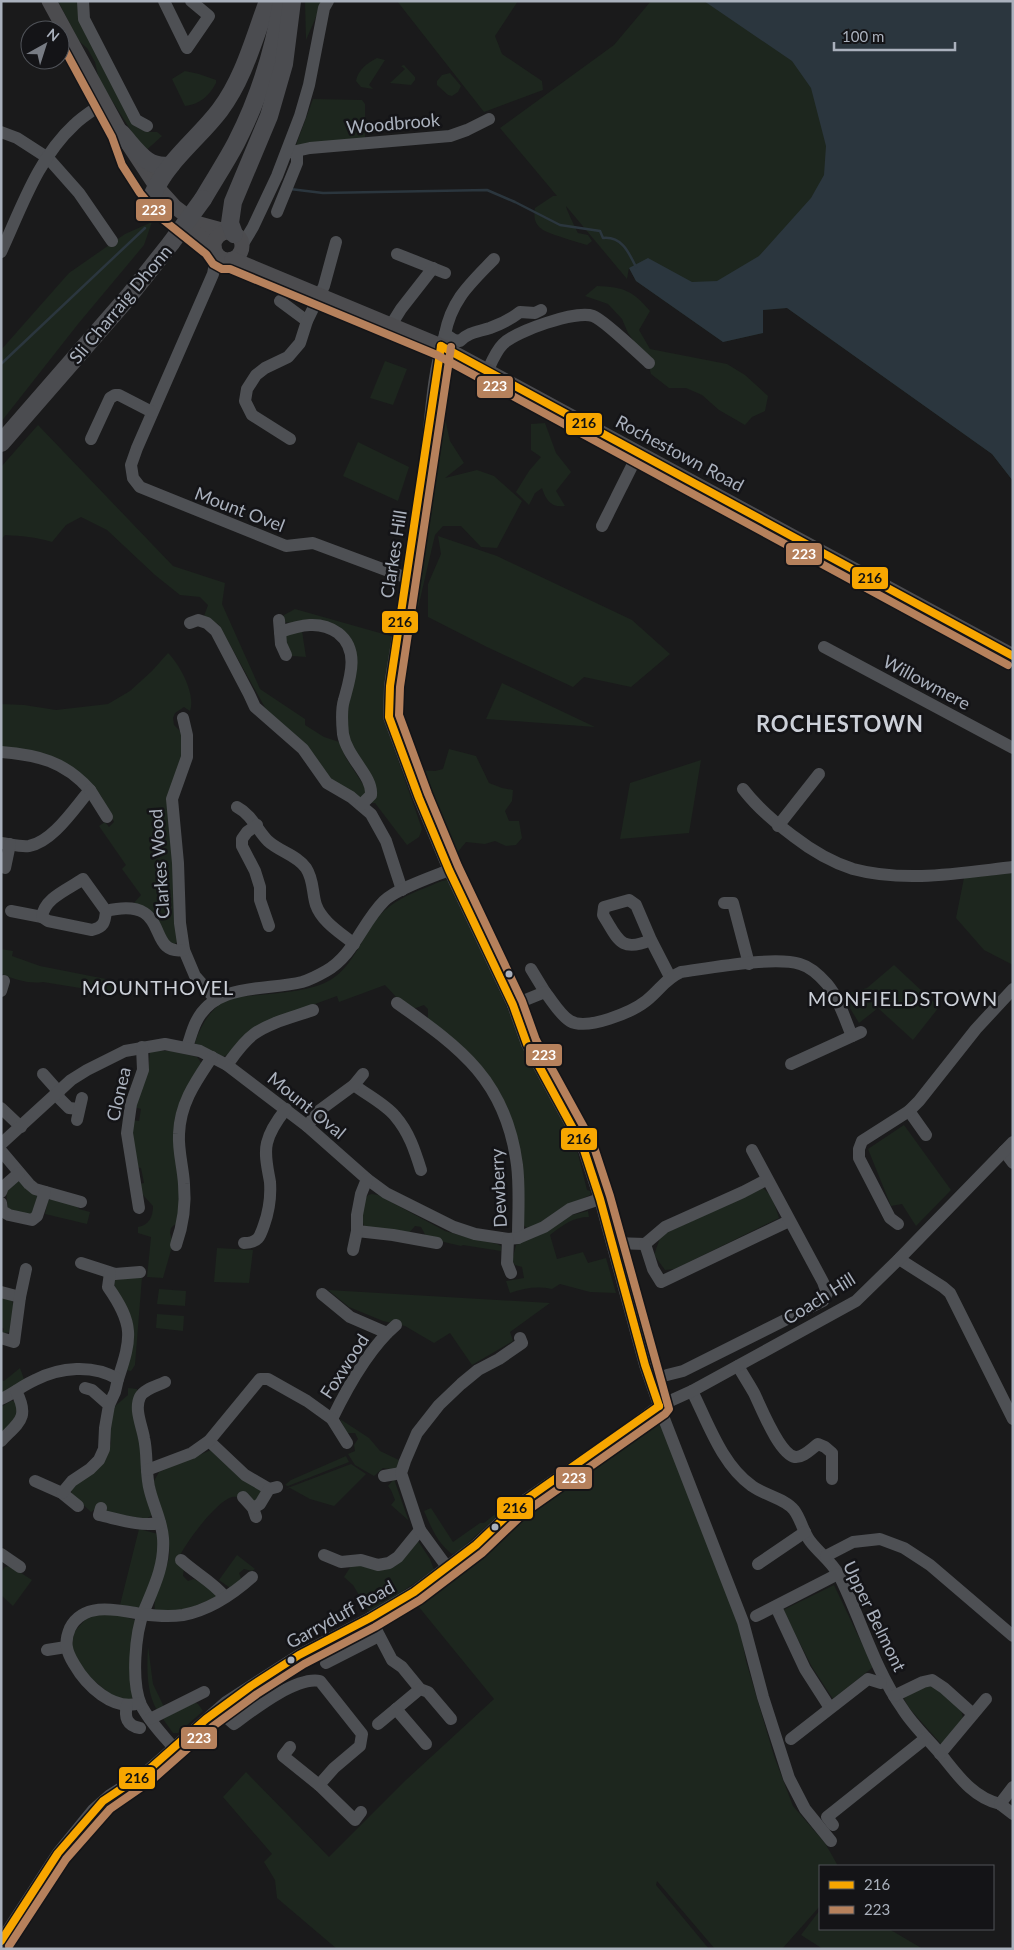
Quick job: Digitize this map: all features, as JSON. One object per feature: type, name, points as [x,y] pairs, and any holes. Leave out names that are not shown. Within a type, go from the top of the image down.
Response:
[{"type":"highway","points":[[155,190],[171,165],[221,108],[246,64],[268,1]]},
{"type":"highway","name":"Sli Charraig Dhonn","points":[[198,196],[243,100],[256,59],[268,1]]},
{"type":"highway","name":"Sli Charraig Dhonn","points":[[1,443],[129,296],[236,143],[257,96],[273,48],[282,1]]},
{"type":"highway","points":[[230,246],[230,223],[233,202],[270,116],[284,64],[292,1]]},
{"type":"highway","points":[[121,133],[150,163],[162,167],[171,165]]},
{"type":"main road","name":"Rochestown Road","points":[[49,1],[105,102],[121,133],[132,161],[155,190],[168,211],[230,246],[267,273],[391,325],[443,340],[488,370],[1013,656]]},
{"type":"street","points":[[83,1],[84,19],[136,120],[147,126]]},
{"type":"street","points":[[164,1],[187,48],[209,16],[191,1]]},
{"type":"street","points":[[276,212],[297,163],[292,152],[309,86],[320,24],[328,1]]},
{"type":"street","points":[[1,252],[34,182],[58,142],[75,123],[105,102]]},
{"type":"street","name":"Woodbrook","points":[[292,152],[350,144],[450,136],[489,119]]},
{"type":"street","points":[[1,132],[17,138],[48,158],[79,193],[112,240]]},
{"type":"street","name":"Mount Ovel","points":[[292,152],[253,227],[230,246],[213,274],[152,412],[131,465],[133,478],[140,487],[286,546],[313,543],[407,578]]},
{"type":"street","points":[[290,439],[257,419],[248,411],[245,401],[247,389],[256,375],[284,360],[294,352],[324,286],[336,242]]},
{"type":"street","points":[[397,254],[445,273]]},
{"type":"street","name":"Clarkes Hill","points":[[494,259],[460,295],[447,324],[443,340],[390,686],[389,717],[419,798],[449,870],[513,1005],[527,1044],[583,1147],[600,1199],[645,1365],[659,1406],[743,1622],[762,1697],[789,1778],[805,1809],[832,1842]]},
{"type":"street","points":[[391,325],[432,268]]},
{"type":"street","points":[[280,300],[307,321]]},
{"type":"street","points":[[443,340],[460,341],[468,334],[491,328],[511,319],[520,312],[535,314],[541,310]]},
{"type":"street","points":[[488,370],[503,344],[516,334],[581,315],[596,317],[649,363]]},
{"type":"street","points":[[91,439],[110,398],[114,395],[119,395],[152,412]]},
{"type":"street","points":[[602,526],[639,452]]},
{"type":"street","points":[[190,623],[198,620],[212,627],[221,638],[254,707],[303,749],[327,783],[361,805],[379,827],[386,841],[402,890]]},
{"type":"street","points":[[286,655],[281,644],[280,626],[317,624],[333,630],[342,636],[351,648],[352,673],[344,701],[343,733],[350,756],[372,788],[371,795],[361,805]]},
{"type":"street","name":"Willowmere","points":[[824,648],[1013,748]]},
{"type":"street","name":"Clarkes Wood","points":[[183,718],[187,736],[187,757],[172,799],[178,863],[180,923],[184,950],[194,976],[216,1000]]},
{"type":"street","points":[[1,752],[47,759],[66,768],[90,790],[107,817]]},
{"type":"street","points":[[778,826],[819,774]]},
{"type":"street","points":[[743,789],[752,801],[778,826],[826,858],[853,868],[890,875],[922,876],[1013,867]]},
{"type":"street","points":[[5,868],[5,844],[31,846],[54,832],[90,790]]},
{"type":"street","points":[[238,807],[246,812],[268,841],[300,860],[312,878],[316,904],[320,913],[326,921],[354,944]]},
{"type":"street","points":[[256,825],[242,839],[242,846],[255,871],[260,887],[260,900],[269,926]]},
{"type":"street","points":[[187,1048],[196,1021],[216,1000],[232,992],[302,982],[325,972],[339,962],[354,944],[368,920],[385,900],[402,890],[449,870]]},
{"type":"street","points":[[11,911],[92,930],[100,928],[104,924],[106,911],[83,879],[48,902],[42,917]]},
{"type":"street","points":[[724,903],[733,903],[749,964]]},
{"type":"street","name":"Clarkes Wood","points":[[106,911],[130,908],[140,909],[148,914],[154,922],[161,941],[168,948],[175,952],[184,950]]},
{"type":"street","points":[[651,940],[670,977]]},
{"type":"street","points":[[531,969],[562,1015],[572,1022],[582,1025],[595,1024],[632,1010],[646,1001],[670,977],[681,972],[782,961],[800,964],[817,973],[829,986],[856,1034],[791,1064]]},
{"type":"street","points":[[898,1224],[890,1218],[860,1158],[858,1149],[862,1141],[909,1111],[920,1101],[976,1029],[1013,989]]},
{"type":"street","points":[[513,1005],[545,992]]},
{"type":"street","name":"Dewberry","points":[[397,1003],[440,1034],[476,1066],[490,1086],[504,1113],[512,1137],[519,1188],[513,1239],[507,1263],[511,1273]]},
{"type":"street","points":[[227,1065],[240,1047],[253,1035],[270,1026],[313,1010]]},
{"type":"street","name":"Mount Oval","points":[[1,1144],[71,1080],[104,1061],[125,1051],[142,1047],[165,1044],[187,1048],[227,1065],[286,1109],[367,1179],[386,1193],[444,1224],[475,1234],[513,1239]]},
{"type":"street","name":"Clonea","points":[[138,1208],[127,1133],[133,1096],[143,1070],[142,1047]]},
{"type":"street","points":[[176,1245],[184,1210],[184,1183],[179,1156],[182,1114],[191,1088],[212,1057]]},
{"type":"street","points":[[43,1074],[69,1108],[79,1109]]},
{"type":"street","points":[[307,1126],[320,1110],[354,1086],[363,1074]]},
{"type":"street","points":[[354,1086],[394,1115],[404,1127],[414,1147],[421,1170]]},
{"type":"street","points":[[1,1108],[21,1127]]},
{"type":"street","points":[[244,1242],[253,1242],[259,1239],[267,1218],[270,1185],[267,1144],[272,1128],[286,1109]]},
{"type":"street","points":[[909,1111],[926,1135]]},
{"type":"street","points":[[1008,1146],[1013,1163]]},
{"type":"street","name":"Coach Hill","points":[[659,1406],[692,1391],[856,1301],[900,1259],[1008,1146]]},
{"type":"street","points":[[667,1375],[684,1372],[823,1301],[827,1293],[823,1282],[766,1180],[752,1150]]},
{"type":"street","points":[[1,1151],[36,1189],[81,1202]]},
{"type":"street","points":[[1,1192],[3,1187],[20,1173]]},
{"type":"street","points":[[353,1250],[361,1194],[367,1179]]},
{"type":"street","points":[[612,1243],[645,1244],[665,1227],[766,1180]]},
{"type":"street","points":[[1,1203],[2,1211],[9,1215],[32,1220],[37,1216],[45,1192]]},
{"type":"street","points":[[513,1239],[544,1227],[570,1209],[600,1199]]},
{"type":"street","points":[[645,1244],[653,1269],[661,1282],[789,1220]]},
{"type":"street","points":[[357,1231],[437,1243]]},
{"type":"street","points":[[900,1259],[950,1293],[1013,1419]]},
{"type":"street","points":[[80,1263],[110,1273],[140,1272]]},
{"type":"street","points":[[1,1338],[14,1342],[26,1269]]},
{"type":"street","points":[[62,1493],[72,1481],[90,1469],[99,1460],[104,1449],[109,1405],[116,1392],[124,1359],[128,1335],[127,1322],[120,1304],[108,1287],[110,1273]]},
{"type":"street","points":[[1,1292],[20,1297]]},
{"type":"street","name":"Foxwood","points":[[322,1294],[341,1300],[350,1316],[391,1329],[355,1377],[332,1419]]},
{"type":"street","points":[[447,1568],[420,1530],[401,1473],[417,1433],[439,1405],[460,1384],[478,1370],[499,1359],[522,1343],[520,1338]]},
{"type":"street","points":[[738,1366],[787,1454],[796,1457],[802,1456],[818,1444],[825,1447],[832,1453],[832,1478]]},
{"type":"street","points":[[1,1399],[36,1379],[58,1371],[80,1368],[94,1370],[118,1379]]},
{"type":"street","name":"Foxwood","points":[[209,1441],[260,1378],[268,1379],[307,1401],[332,1419],[347,1443]]},
{"type":"street","points":[[140,1728],[134,1727],[126,1721],[125,1714],[134,1704],[136,1641],[143,1614],[163,1561],[164,1538],[149,1489],[145,1440],[138,1412],[138,1400],[143,1392],[166,1382]]},
{"type":"street","points":[[86,1388],[92,1390],[109,1405]]},
{"type":"street","points":[[1,1441],[22,1417],[24,1408],[16,1391]]},
{"type":"street","name":"Upper Belmont","points":[[692,1391],[724,1453],[738,1474],[752,1486],[768,1496],[785,1502],[794,1510],[809,1540],[826,1556],[838,1574],[894,1696],[902,1709],[963,1782],[980,1797],[1000,1804],[1013,1814]]},
{"type":"street","name":"Garryduff Road","points":[[3,1935],[58,1853],[93,1810],[110,1795],[145,1773],[226,1702],[299,1655],[396,1604],[447,1568],[476,1545],[525,1499],[620,1435],[659,1406]]},
{"type":"street","points":[[147,1470],[192,1453],[209,1441],[245,1475],[273,1488],[255,1512],[243,1498]]},
{"type":"street","points":[[384,1476],[401,1473]]},
{"type":"street","points":[[35,1481],[62,1493],[78,1506]]},
{"type":"street","points":[[101,1508],[98,1514],[140,1524],[152,1525],[160,1523]]},
{"type":"street","points":[[324,1555],[341,1562],[362,1560],[378,1565],[398,1557],[420,1530]]},
{"type":"street","points":[[758,1564],[805,1532]]},
{"type":"street","points":[[826,1556],[853,1542],[880,1540],[904,1548],[930,1565],[1013,1636]]},
{"type":"street","points":[[2,1558],[20,1567]]},
{"type":"street","points":[[180,1560],[216,1586],[226,1597]]},
{"type":"street","points":[[756,1616],[838,1574]]},
{"type":"street","points":[[173,1747],[150,1719],[134,1704],[112,1701],[95,1689],[82,1676],[66,1648],[67,1636],[74,1622],[84,1614],[100,1609],[117,1609],[168,1617],[205,1609],[238,1590],[252,1577]]},
{"type":"street","points":[[776,1607],[805,1669],[830,1708]]},
{"type":"street","points":[[370,1618],[392,1660],[402,1667],[420,1689],[428,1692],[451,1719]]},
{"type":"street","points":[[326,1663],[379,1636]]},
{"type":"street","points":[[46,1650],[66,1648]]},
{"type":"street","points":[[791,1740],[868,1679],[881,1683]]},
{"type":"street","points":[[226,1717],[234,1724],[277,1694],[314,1680],[320,1681],[362,1734],[360,1746],[334,1768],[320,1785]]},
{"type":"street","points":[[894,1696],[923,1682],[932,1680],[974,1714]]},
{"type":"street","points":[[251,1686],[263,1703]]},
{"type":"street","points":[[378,1724],[420,1689]]},
{"type":"street","points":[[150,1719],[204,1692]]},
{"type":"street","points":[[940,1754],[986,1699]]},
{"type":"street","points":[[396,1709],[426,1744]]},
{"type":"street","points":[[833,1825],[827,1817],[926,1738]]},
{"type":"street","points":[[290,1747],[283,1756],[320,1785],[355,1820],[361,1812]]},
{"type":"street","points":[[1000,1804],[1013,1787]]},
{"type":"shaded area","points":[[58,1],[79,1],[138,128],[147,132],[157,132],[162,136],[142,154],[135,137],[99,80],[95,62],[87,48],[79,41],[70,24],[70,20],[68,20]]},
{"type":"shaded area","points":[[305,1],[323,1],[306,40]]},
{"type":"shaded area","points":[[397,1],[518,1],[495,36],[502,54],[542,81],[543,90],[484,112]]},
{"type":"shaded area","points":[[651,1],[820,1],[1013,481],[992,454],[787,308],[763,310],[763,333],[723,342],[636,281],[629,268],[627,279],[566,206],[578,233],[588,235],[592,241],[587,245],[546,232],[538,226],[534,215],[535,208],[553,196],[557,196],[500,128],[614,45]]},
{"type":"shaded area","points":[[704,1],[1013,1],[1013,481],[992,454],[787,308],[763,310],[763,333],[723,342],[636,281],[629,268],[648,258],[692,282],[717,281],[759,256],[811,198],[824,175],[826,146],[811,88],[792,61]]},
{"type":"shaded area","points":[[377,58],[385,60],[369,85],[373,89],[361,87],[356,81],[359,73],[366,65]]},
{"type":"shaded area","points":[[404,65],[415,77],[415,80],[411,85],[390,83],[405,69],[401,66]]},
{"type":"shaded area","points":[[185,71],[216,80],[216,83],[204,99],[185,106],[172,79]]},
{"type":"shaded area","points":[[450,73],[461,86],[458,92],[452,96],[448,95],[437,85],[437,81],[442,75]]},
{"type":"shaded area","points":[[313,99],[362,100],[365,104],[365,138],[296,145]]},
{"type":"shaded area","points":[[152,222],[144,245],[78,324],[1,422],[1,350],[69,273],[125,234]]},
{"type":"shaded area","points":[[597,286],[627,291],[650,311],[639,330],[650,349],[727,364],[745,375],[768,396],[765,411],[752,417],[745,425],[719,410],[702,395],[686,388],[669,388],[651,374],[647,360],[628,333],[622,319],[608,304],[585,296]]},
{"type":"shaded area","points":[[385,361],[407,369],[393,405],[370,398]]},
{"type":"shaded area","points":[[440,396],[450,441],[464,463],[445,478],[477,470],[494,476],[522,501],[497,548],[481,547],[461,526],[443,526],[435,535],[418,608],[406,608]]},
{"type":"shaded area","points":[[545,423],[556,453],[571,472],[556,491],[565,506],[556,506],[550,502],[542,488],[535,493],[529,505],[516,492],[529,471],[541,457],[531,450],[531,424]]},
{"type":"shaded area","points":[[38,425],[173,566],[225,583],[222,604],[260,689],[305,719],[305,725],[324,737],[339,742],[346,758],[366,789],[366,793],[360,798],[331,780],[268,713],[219,625],[204,616],[208,605],[200,597],[180,595],[155,575],[107,530],[81,517],[66,525],[52,542],[23,536],[5,535],[1,540],[1,467]]},
{"type":"shaded area","points":[[358,442],[409,467],[398,501],[343,476]]},
{"type":"shaded area","points":[[438,536],[497,556],[632,620],[670,654],[631,687],[584,677],[573,687],[428,617],[428,584],[441,554]]},
{"type":"shaded area","points":[[295,609],[394,637],[386,725],[422,829],[419,837],[407,845],[375,803],[371,803],[350,745],[347,721],[349,702],[344,631],[284,622],[282,618],[284,615]]},
{"type":"shaded area","points":[[302,631],[306,657],[292,656],[285,638],[287,634]]},
{"type":"shaded area","points":[[168,653],[186,680],[191,696],[190,711],[184,707],[175,713],[173,718],[174,725],[180,731],[186,751],[174,779],[178,942],[174,944],[168,940],[151,911],[133,904],[141,895],[122,869],[126,865],[99,826],[105,822],[109,827],[114,822],[101,796],[89,781],[1,748],[1,704],[24,705],[56,710],[108,704],[130,691]]},
{"type":"shaded area","points":[[502,683],[595,727],[486,719]]},
{"type":"shaded area","points":[[449,749],[476,756],[489,783],[513,790],[512,801],[505,811],[509,821],[519,821],[522,838],[516,845],[506,846],[495,841],[485,844],[466,842],[452,859],[419,787],[417,770],[435,771],[443,769]]},
{"type":"shaded area","points":[[701,760],[689,833],[620,839],[630,783]]},
{"type":"shaded area","points":[[1013,873],[1013,965],[984,950],[956,918],[964,878]]},
{"type":"shaded area","points":[[447,880],[451,883],[522,1041],[577,1150],[587,1190],[590,1191],[590,1195],[559,1210],[540,1224],[528,1229],[523,1225],[518,1149],[511,1119],[505,1105],[428,1020],[428,1009],[424,1005],[413,1009],[398,999],[385,985],[339,1002],[337,996],[315,1004],[223,1057],[196,1046],[195,1042],[207,1017],[227,999],[296,991],[322,984],[332,979],[347,965],[374,923],[385,910],[407,896]]},
{"type":"shaded area","points":[[1,949],[13,951],[12,956],[40,966],[121,982],[111,993],[43,982],[28,982],[2,974],[1,976]]},
{"type":"shaded area","points":[[894,965],[939,1007],[913,1040],[878,1008],[859,1023],[842,995],[867,988]]},
{"type":"shaded area","points":[[171,1051],[197,1057],[202,1064],[185,1093],[180,1223],[171,1228],[170,1233],[173,1243],[163,1278],[147,1277],[151,1237],[138,1233],[138,1227],[150,1220],[153,1206],[143,1195],[139,1184],[144,1183],[141,1168],[136,1167],[132,1149],[132,1120],[139,1121],[141,1109],[134,1107],[148,1071],[150,1052]]},
{"type":"shaded area","points":[[904,1125],[951,1190],[916,1226],[902,1204],[891,1206],[868,1149]]},
{"type":"shaded area","points":[[21,1179],[40,1194],[31,1217],[8,1209],[6,1192]]},
{"type":"shaded area","points":[[763,1188],[772,1197],[779,1218],[675,1269],[665,1270],[654,1255],[660,1238],[666,1233]]},
{"type":"shaded area","points":[[368,1195],[378,1195],[445,1231],[497,1244],[501,1246],[501,1251],[461,1246],[427,1238],[421,1227],[415,1226],[408,1234],[364,1226],[363,1206]]},
{"type":"shaded area","points":[[53,1197],[75,1203],[79,1209],[90,1212],[87,1224],[45,1214],[48,1201]]},
{"type":"shaded area","points":[[588,1211],[589,1217],[573,1220],[550,1235],[557,1259],[583,1252],[588,1263],[606,1258],[616,1293],[590,1292],[560,1284],[552,1289],[531,1288],[510,1293],[506,1281],[524,1278],[522,1267],[515,1265],[512,1261],[516,1245],[540,1235],[564,1217]]},
{"type":"shaded area","points":[[217,1248],[253,1250],[249,1283],[214,1282]]},
{"type":"shaded area","points":[[142,1277],[135,1365],[131,1371],[125,1370],[130,1342],[113,1280]]},
{"type":"shaded area","points":[[159,1289],[186,1291],[185,1306],[157,1304]]},
{"type":"shaded area","points":[[328,1290],[550,1303],[510,1332],[513,1341],[472,1365],[450,1333],[434,1343],[405,1326],[383,1321],[349,1307]]},
{"type":"shaded area","points":[[1,1296],[12,1301],[14,1307],[10,1332],[1,1334],[4,1329],[1,1327]]},
{"type":"shaded area","points":[[157,1314],[184,1316],[183,1331],[156,1328]]},
{"type":"shaded area","points":[[20,1368],[25,1382],[1,1395],[1,1380],[4,1381]]},
{"type":"shaded area","points":[[128,1388],[137,1389],[152,1515],[146,1519],[94,1510],[91,1512],[72,1494],[71,1490],[107,1455],[111,1443],[110,1426],[114,1407],[128,1395]]},
{"type":"shaded area","points":[[14,1401],[21,1408],[1,1437],[1,1407]]},
{"type":"shaded area","points":[[340,1419],[369,1438],[380,1451],[401,1461],[396,1470],[383,1468],[374,1476],[355,1465],[348,1454],[355,1451],[354,1445],[358,1439],[355,1433],[347,1433]]},
{"type":"shaded area","points":[[659,1421],[739,1624],[746,1661],[774,1756],[793,1806],[825,1843],[837,1865],[819,1865],[819,1907],[782,1949],[715,1949],[657,1881],[656,1885],[709,1949],[337,1949],[277,1898],[275,1880],[264,1862],[272,1854],[223,1797],[246,1772],[329,1857],[406,1780],[494,1699],[414,1601],[471,1557],[511,1520],[549,1490]]},
{"type":"shaded area","points":[[211,1450],[262,1491],[255,1501],[241,1497],[232,1497],[225,1500],[209,1515],[192,1536],[177,1562],[184,1568],[183,1576],[188,1581],[194,1579],[214,1590],[217,1597],[180,1612],[155,1610],[157,1591],[169,1557],[169,1547],[154,1481],[159,1472]]},
{"type":"shaded area","points":[[346,1456],[349,1462],[288,1486],[285,1485],[291,1480]]},
{"type":"shaded area","points":[[351,1464],[366,1474],[334,1506],[310,1499],[290,1488],[285,1489]]},
{"type":"shaded area","points":[[394,1479],[408,1520],[391,1505],[395,1500],[388,1486]]},
{"type":"shaded area","points":[[431,1508],[453,1542],[480,1523],[484,1523],[503,1508],[504,1510],[459,1551],[452,1554],[435,1535],[429,1523],[424,1511]]},
{"type":"shaded area","points":[[139,1529],[158,1534],[159,1558],[141,1608],[120,1605]]},
{"type":"shaded area","points":[[418,1541],[430,1559],[434,1570],[370,1613],[353,1585],[344,1577],[353,1563],[374,1568]]},
{"type":"shaded area","points":[[237,1555],[255,1569],[252,1571],[244,1569],[239,1573],[242,1581],[233,1590],[219,1580]]},
{"type":"shaded area","points":[[10,1566],[32,1580],[13,1606],[1,1595],[1,1572],[5,1567]]},
{"type":"shaded area","points":[[834,1585],[873,1667],[833,1699],[812,1667],[783,1610]]},
{"type":"shaded area","points":[[113,1613],[135,1620],[132,1699],[116,1699],[86,1674],[71,1651],[74,1632],[85,1620],[93,1616]]},
{"type":"shaded area","points":[[148,1646],[153,1684],[164,1707],[157,1710],[149,1687]]},
{"type":"shaded area","points":[[927,1685],[935,1687],[961,1709],[963,1718],[942,1745],[910,1709],[904,1699],[907,1695]]},
{"type":"shaded area","points":[[194,1702],[203,1711],[178,1733],[173,1733],[163,1719]]},
{"type":"shaded area","points":[[819,1911],[819,1930],[891,1930],[923,1949],[823,1949],[801,1935]]},
{"type":"waterway","points":[[290,189],[323,193],[487,190],[560,225],[600,231],[603,238],[610,238],[624,246],[636,267]]},
{"type":"waterway","points":[[1,364],[145,228]]},
{"type":"transit line","name":"223","points":[[70,59],[112,137],[122,165],[140,193],[161,218],[206,254],[213,264],[222,269],[230,269],[437,355],[1008,665]]},
{"type":"transit line","name":"216","points":[[441,346],[390,686],[389,717],[419,798],[449,870],[513,1005],[527,1044],[583,1147],[600,1199],[645,1365],[659,1406]]},
{"type":"transit line","name":"216","points":[[441,346],[1013,656]]},
{"type":"transit line","name":"223","points":[[9,1946],[66,1859],[110,1809],[152,1780],[212,1727],[257,1694],[304,1664],[375,1627],[420,1600],[482,1553],[524,1513],[665,1414],[669,1409],[610,1196],[593,1144],[536,1040],[522,1001],[458,866],[428,794],[399,715],[400,687],[451,347]]},
{"type":"transit line","name":"216","points":[[1,1941],[58,1853],[103,1801],[145,1773],[206,1719],[251,1686],[299,1655],[370,1618],[414,1592],[476,1545],[518,1505],[659,1406]]},
{"type":"district","name":"ROCHESTOWN","points":[[840,723]]},
{"type":"district","name":"MOUNTHOVEL","points":[[158,987]]},
{"type":"district","name":"MONFIELDSTOWN","points":[[903,998]]}]
